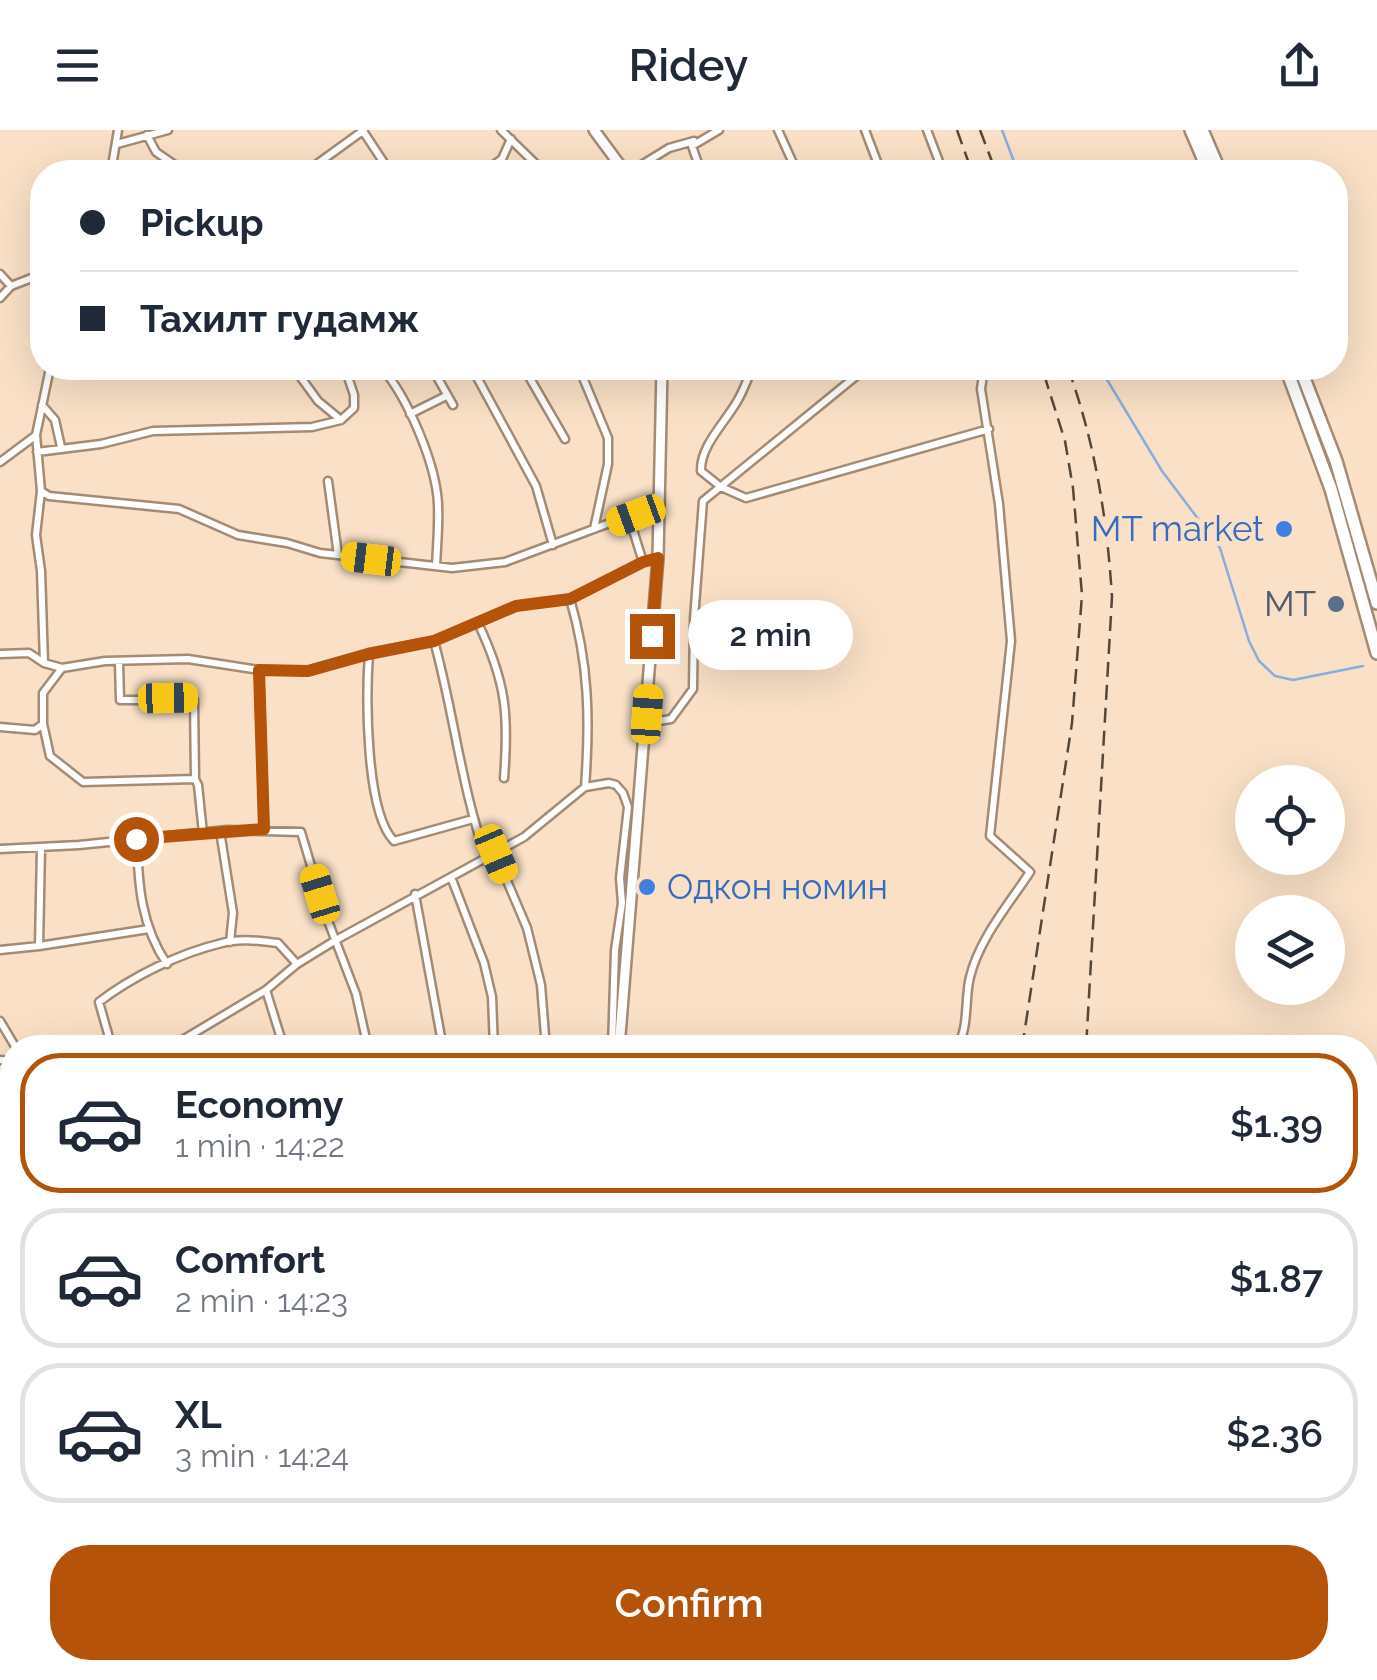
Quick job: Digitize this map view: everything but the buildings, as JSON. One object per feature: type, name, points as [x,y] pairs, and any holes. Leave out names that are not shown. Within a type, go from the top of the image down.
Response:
[{"type":"highway","points":[[1191,130],[1204,160]]},
{"type":"highway","points":[[1202,130],[1215,160]]},
{"type":"highway","points":[[1291,380],[1373,598]]},
{"type":"highway","points":[[1305,380],[1336,461],[1373,598],[1377,653]]},
{"type":"main road","points":[[594,130],[618,160]]},
{"type":"main road","points":[[617,1035],[632,819],[647,714],[658,558],[662,380]]},
{"type":"street","points":[[113,160],[118,130]]},
{"type":"street","points":[[117,144],[168,130]]},
{"type":"street","points":[[322,160],[363,130],[382,160]]},
{"type":"street","points":[[501,130],[532,160]]},
{"type":"street","points":[[648,160],[718,130]]},
{"type":"street","points":[[778,130],[792,160]]},
{"type":"street","points":[[865,130],[877,160]]},
{"type":"street","points":[[927,130],[938,160]]},
{"type":"street","points":[[147,136],[156,152],[168,160]]},
{"type":"street","points":[[501,160],[512,139]]},
{"type":"street","points":[[694,142],[696,160]]},
{"type":"street","points":[[0,274],[11,286]]},
{"type":"street","points":[[0,298],[11,286],[30,279]]},
{"type":"street","points":[[44,663],[42,571],[36,535],[41,491],[36,435],[47,380]]},
{"type":"street","points":[[303,380],[318,401],[341,420]]},
{"type":"street","points":[[37,452],[101,444],[153,431],[312,427],[341,420],[354,408],[349,380]]},
{"type":"street","points":[[389,380],[410,414],[438,500],[436,566]]},
{"type":"street","points":[[438,380],[452,405]]},
{"type":"street","points":[[479,380],[536,486],[553,545]]},
{"type":"street","points":[[531,380],[565,439]]},
{"type":"street","points":[[584,380],[608,438],[608,464],[594,530]]},
{"type":"street","points":[[747,380],[712,437],[700,465],[700,471],[721,488],[746,498],[989,429]]},
{"type":"street","points":[[647,714],[658,721],[671,718],[692,689],[703,502],[852,380]]},
{"type":"street","points":[[962,1035],[970,976],[983,944],[1030,872],[990,836],[1011,641],[982,380]]},
{"type":"street","points":[[410,414],[446,396]]},
{"type":"street","points":[[42,404],[55,420],[61,446]]},
{"type":"street","points":[[0,462],[36,435]]},
{"type":"street","points":[[328,481],[338,555]]},
{"type":"street","points":[[41,491],[81,501],[179,509],[238,535],[338,555],[452,568],[506,562],[660,505]]},
{"type":"street","points":[[636,515],[633,530],[643,562]]},
{"type":"street","points":[[0,654],[30,653],[44,663],[62,668],[105,660],[200,660],[259,670],[308,671],[434,641],[516,606],[570,599],[658,558]]},
{"type":"street","points":[[570,599],[582,639],[588,680],[586,787]]},
{"type":"street","points":[[478,623],[507,706],[504,778]]},
{"type":"street","points":[[434,641],[473,819],[486,858]]},
{"type":"street","points":[[369,654],[365,709],[379,808],[389,837],[394,841],[473,819]]},
{"type":"street","points":[[119,662],[120,700],[194,700],[195,779],[203,833]]},
{"type":"street","points":[[62,668],[42,694],[50,756],[84,782],[195,779]]},
{"type":"street","points":[[259,670],[264,829]]},
{"type":"street","points":[[0,728],[35,730],[43,724]]},
{"type":"street","points":[[188,1035],[266,990],[297,964],[336,940],[524,837],[586,787],[616,785],[624,793],[632,819]]},
{"type":"street","points":[[220,831],[233,913],[230,942]]},
{"type":"street","points":[[0,849],[220,831],[295,831],[305,838],[356,994],[365,1035]]},
{"type":"street","points":[[136,839],[141,905],[155,946],[167,964]]},
{"type":"street","points":[[39,946],[41,848]]},
{"type":"street","points":[[496,854],[527,928],[541,986],[545,1035]]},
{"type":"street","points":[[451,877],[484,962],[492,996],[494,1035]]},
{"type":"street","points":[[415,894],[440,1035]]},
{"type":"street","points":[[0,950],[149,929]]},
{"type":"street","points":[[108,1035],[99,1002],[167,964],[230,942],[278,943],[297,964]]},
{"type":"street","points":[[266,990],[280,1035]]},
{"type":"waterway","points":[[1002,130],[1013,160]]},
{"type":"waterway","points":[[1107,380],[1162,471],[1220,548],[1259,661],[1275,676],[1293,680],[1363,666]]},
{"type":"railway","points":[[957,130],[968,160]]},
{"type":"railway","points":[[980,130],[991,160]]},
{"type":"railway","points":[[1024,1035],[1072,723],[1082,595],[1073,488],[1065,441],[1046,380]]},
{"type":"railway","points":[[1072,380],[1098,481],[1112,597],[1087,1035]]},
{"type":"place","name":"MT market","points":[[1284,529]]},
{"type":"place","name":"МТ","points":[[1336,604]]},
{"type":"place","name":"Одкон номин","points":[[647,887]]},
{"type":"route","points":[[136,839],[264,829],[259,670],[308,671],[434,641],[516,606],[570,599],[658,558],[652,636]]}]
